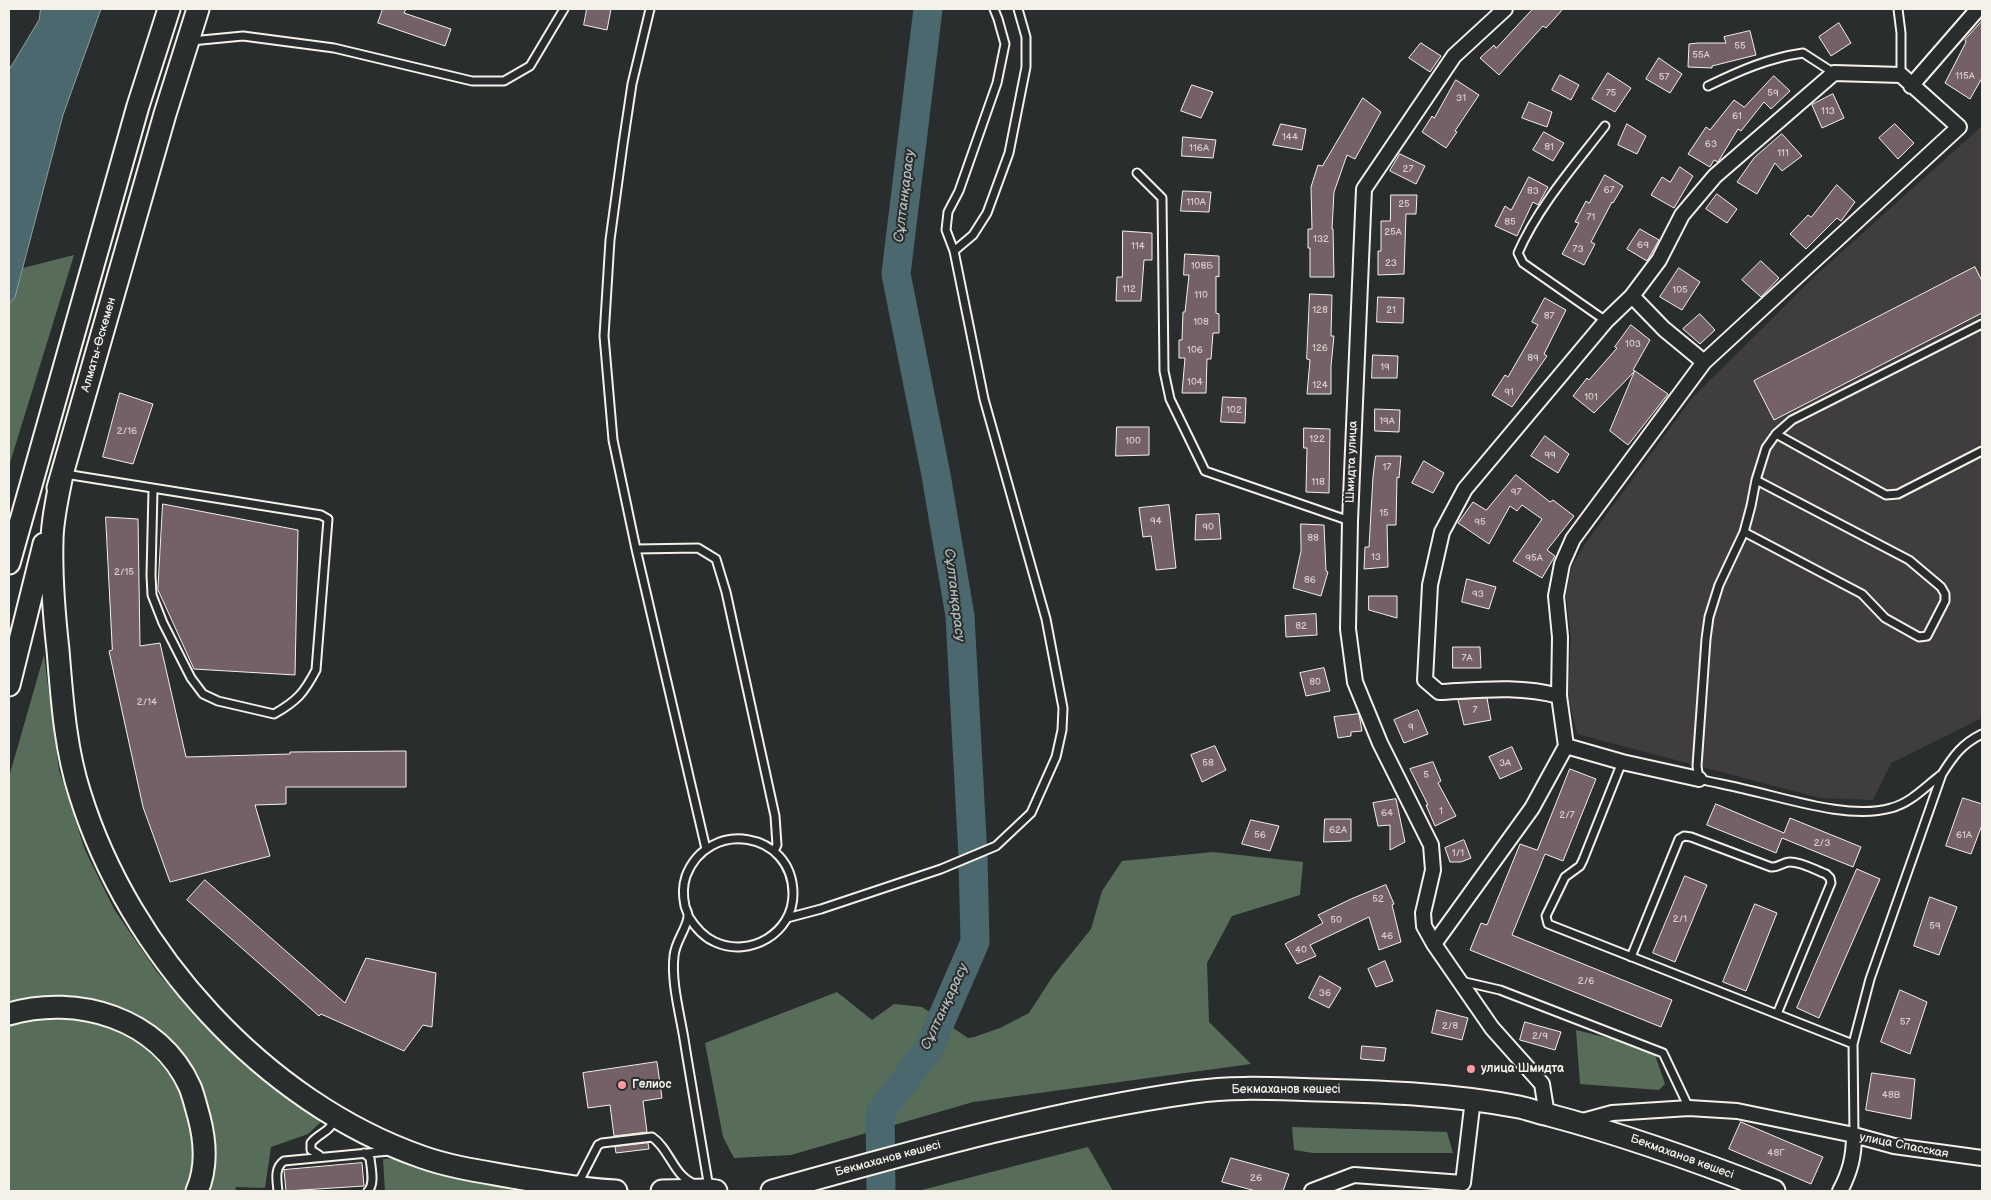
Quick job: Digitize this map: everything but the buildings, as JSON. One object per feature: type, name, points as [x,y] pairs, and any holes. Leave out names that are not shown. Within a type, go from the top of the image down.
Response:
[{"type":"main road","points":[[9,563],[138,106],[169,9]]},
{"type":"main road","name":"Алматы-Өскемен","points":[[9,685],[62,474],[198,9]]},
{"type":"main road","points":[[62,474],[52,539],[52,591],[70,756],[79,791],[101,850],[128,901],[146,931],[200,1004],[228,1034],[290,1085],[329,1112],[374,1136],[419,1156],[452,1167],[562,1185],[616,1191]]},
{"type":"main road","points":[[9,1014],[41,1008],[68,1007],[88,1010],[125,1021],[159,1045],[181,1071],[190,1088],[201,1125],[204,1167],[197,1191]]},
{"type":"main road","name":"Бекмаханов көшесі","points":[[772,1191],[995,1130],[1095,1108],[1197,1092],[1275,1089],[1351,1091],[1473,1099],[1521,1107],[1578,1123],[1721,1170],[1774,1191]]},
{"type":"main road","points":[[662,1191],[712,1191]]},
{"type":"street","name":"Шмидта улица","points":[[1434,944],[1424,926],[1423,913],[1433,870],[1431,845],[1380,743],[1355,682],[1348,629],[1350,521],[1364,189],[1454,56],[1505,9]]},
{"type":"street","points":[[1910,86],[1978,9]]},
{"type":"street","points":[[1547,1115],[1542,1084],[1492,1028],[1434,944],[1532,808],[1566,746],[1565,728],[1559,696],[1560,637],[1556,596],[1562,564],[1573,538],[1704,362],[1959,127],[1910,86],[1900,75],[1834,73],[1715,176],[1682,216],[1659,260],[1632,296],[1606,321],[1465,489],[1442,532],[1430,585],[1425,680],[1439,692],[1488,689],[1540,691],[1559,696]]},
{"type":"street","points":[[1632,296],[1664,329],[1704,362]]},
{"type":"street","points":[[1566,746],[1622,762],[1699,779]]},
{"type":"street","points":[[1312,1191],[1354,1175],[1464,1187],[1473,1099]]},
{"type":"street","points":[[1578,1123],[1612,1112],[1689,1108],[1737,1111],[1854,1135]]},
{"type":"street","name":"улица Спасская","points":[[1840,1191],[1849,1175],[1854,1157],[1854,1135],[1894,1146],[1982,1158]]},
{"type":"lane","points":[[188,41],[243,36],[334,48],[472,80],[504,80],[530,66],[564,9]]},
{"type":"lane","points":[[650,9],[632,84],[623,144],[610,240],[604,336],[613,440],[636,549],[706,849]]},
{"type":"lane","points":[[787,918],[821,909],[941,869],[996,846],[1031,813],[1056,757],[1062,730],[1063,708],[1046,620],[984,399],[954,251],[946,230],[948,212],[959,191],[997,83],[1005,44],[994,9]]},
{"type":"lane","points":[[954,251],[973,235],[987,213],[1009,153],[1026,67],[1026,37],[1018,9]]},
{"type":"lane","points":[[1898,9],[1901,32],[1900,75]]},
{"type":"lane","points":[[1708,86],[1751,66],[1784,56],[1803,53],[1834,73]]},
{"type":"lane","points":[[1605,126],[1527,232],[1518,253],[1523,263],[1606,321]]},
{"type":"lane","points":[[1137,173],[1162,198],[1164,371],[1170,399],[1205,471],[1350,521]]},
{"type":"lane","points":[[1942,774],[1908,800],[1892,808],[1871,811],[1798,804],[1745,789],[1699,779],[1698,766],[1706,639],[1709,617],[1719,585],[1744,532],[1752,506],[1756,480],[1766,448],[1776,434],[1792,420],[1982,324]]},
{"type":"lane","points":[[1776,434],[1886,495],[1898,494],[1982,451]]},
{"type":"lane","points":[[62,474],[152,490],[321,515],[328,519],[316,670],[307,688],[292,704],[274,714],[218,701],[203,694],[191,678],[162,623],[152,595],[152,490]]},
{"type":"lane","points":[[1744,532],[1862,594],[1885,618],[1919,637],[1927,636],[1945,601],[1945,594],[1941,587],[1909,560],[1756,480]]},
{"type":"lane","points":[[636,549],[698,548],[716,559],[726,592],[775,816],[777,845],[774,851]]},
{"type":"lane","points":[[1854,1135],[1853,1044],[1870,979],[1942,774],[1953,756],[1967,742],[1982,734]]},
{"type":"lane","points":[[1622,762],[1583,860],[1580,866],[1565,878],[1546,916],[1548,924],[1853,1044]]},
{"type":"lane","points":[[1631,957],[1679,839],[1684,836],[1771,868],[1777,868],[1787,862],[1793,862],[1826,874],[1830,878],[1831,883],[1777,1014]]},
{"type":"lane","points":[[729,839],[753,840],[774,851],[789,871],[792,882],[792,907],[787,918],[772,937],[761,943],[737,948],[714,942],[699,930],[688,916],[685,904],[685,879],[697,857],[706,849],[729,839]]},
{"type":"lane","points":[[688,916],[674,956],[676,989],[712,1191]]},
{"type":"lane","points":[[1458,980],[1500,990],[1663,1053],[1689,1108]]},
{"type":"lane","points":[[324,1156],[314,1154],[310,1147],[313,1140],[332,1125],[334,1118],[329,1112]]},
{"type":"lane","points":[[562,1185],[574,1184],[578,1181],[598,1145],[652,1137],[660,1145],[678,1172],[685,1178],[712,1191]]},
{"type":"lane","points":[[278,1191],[276,1174],[279,1164],[289,1159],[391,1151],[419,1156]]},
{"type":"lane","points":[[361,1152],[370,1156],[372,1188],[368,1191]]},
{"type":"lane","points":[[372,1182],[374,1191]]},
{"type":"shaded area","points":[[1982,126],[1982,718],[1891,763],[1873,800],[1820,798],[1577,734],[1568,697],[1571,638],[1566,594],[1572,566],[1587,541],[1692,398],[1816,275]]},
{"type":"green space","points":[[74,255],[9,466],[9,304],[15,297],[23,268]]},
{"type":"green space","points":[[44,655],[59,770],[85,850],[114,909],[157,972],[204,1026],[233,1054],[281,1091],[324,1119],[308,1134],[271,1147],[265,1188],[236,1187],[235,1191],[207,1191],[205,1100],[197,1077],[175,1048],[138,1017],[99,1001],[78,997],[34,997],[9,1001],[9,777]]},
{"type":"green space","points":[[1213,852],[1303,862],[1300,895],[1232,916],[1207,963],[1209,1022],[1251,1064],[973,1102],[791,1155],[734,1158],[723,1137],[705,1043],[837,992],[872,1020],[894,1004],[922,1007],[968,1038],[1000,1028],[1029,1013],[1053,976],[1091,929],[1102,891],[1122,861]]},
{"type":"green space","points":[[57,1016],[106,1023],[128,1034],[148,1049],[165,1069],[179,1092],[189,1117],[194,1143],[194,1168],[186,1191],[9,1191],[9,1026],[33,1018]]},
{"type":"green space","points":[[1576,1030],[1612,1039],[1655,1055],[1665,1084],[1659,1090],[1580,1084]]},
{"type":"green space","points":[[1292,1127],[1447,1132],[1453,1153],[1313,1153],[1294,1150]]},
{"type":"green space","points":[[1088,1147],[1113,1191],[918,1191]]},
{"type":"green space","points":[[402,1158],[543,1191],[385,1191],[383,1159]]},
{"type":"water","points":[[41,9],[101,9],[63,115],[15,297],[9,304],[9,70],[39,20]]},
{"type":"waterway","name":"Сұлтанқарасу","points":[[881,1191],[880,1113],[929,1048],[975,942],[973,857],[960,616],[936,475],[896,274],[928,9]]},
{"type":"place","name":"улица Шмидта","points":[[1471,1069]]},
{"type":"place","name":"Гелиос","points":[[622,1085]]}]
